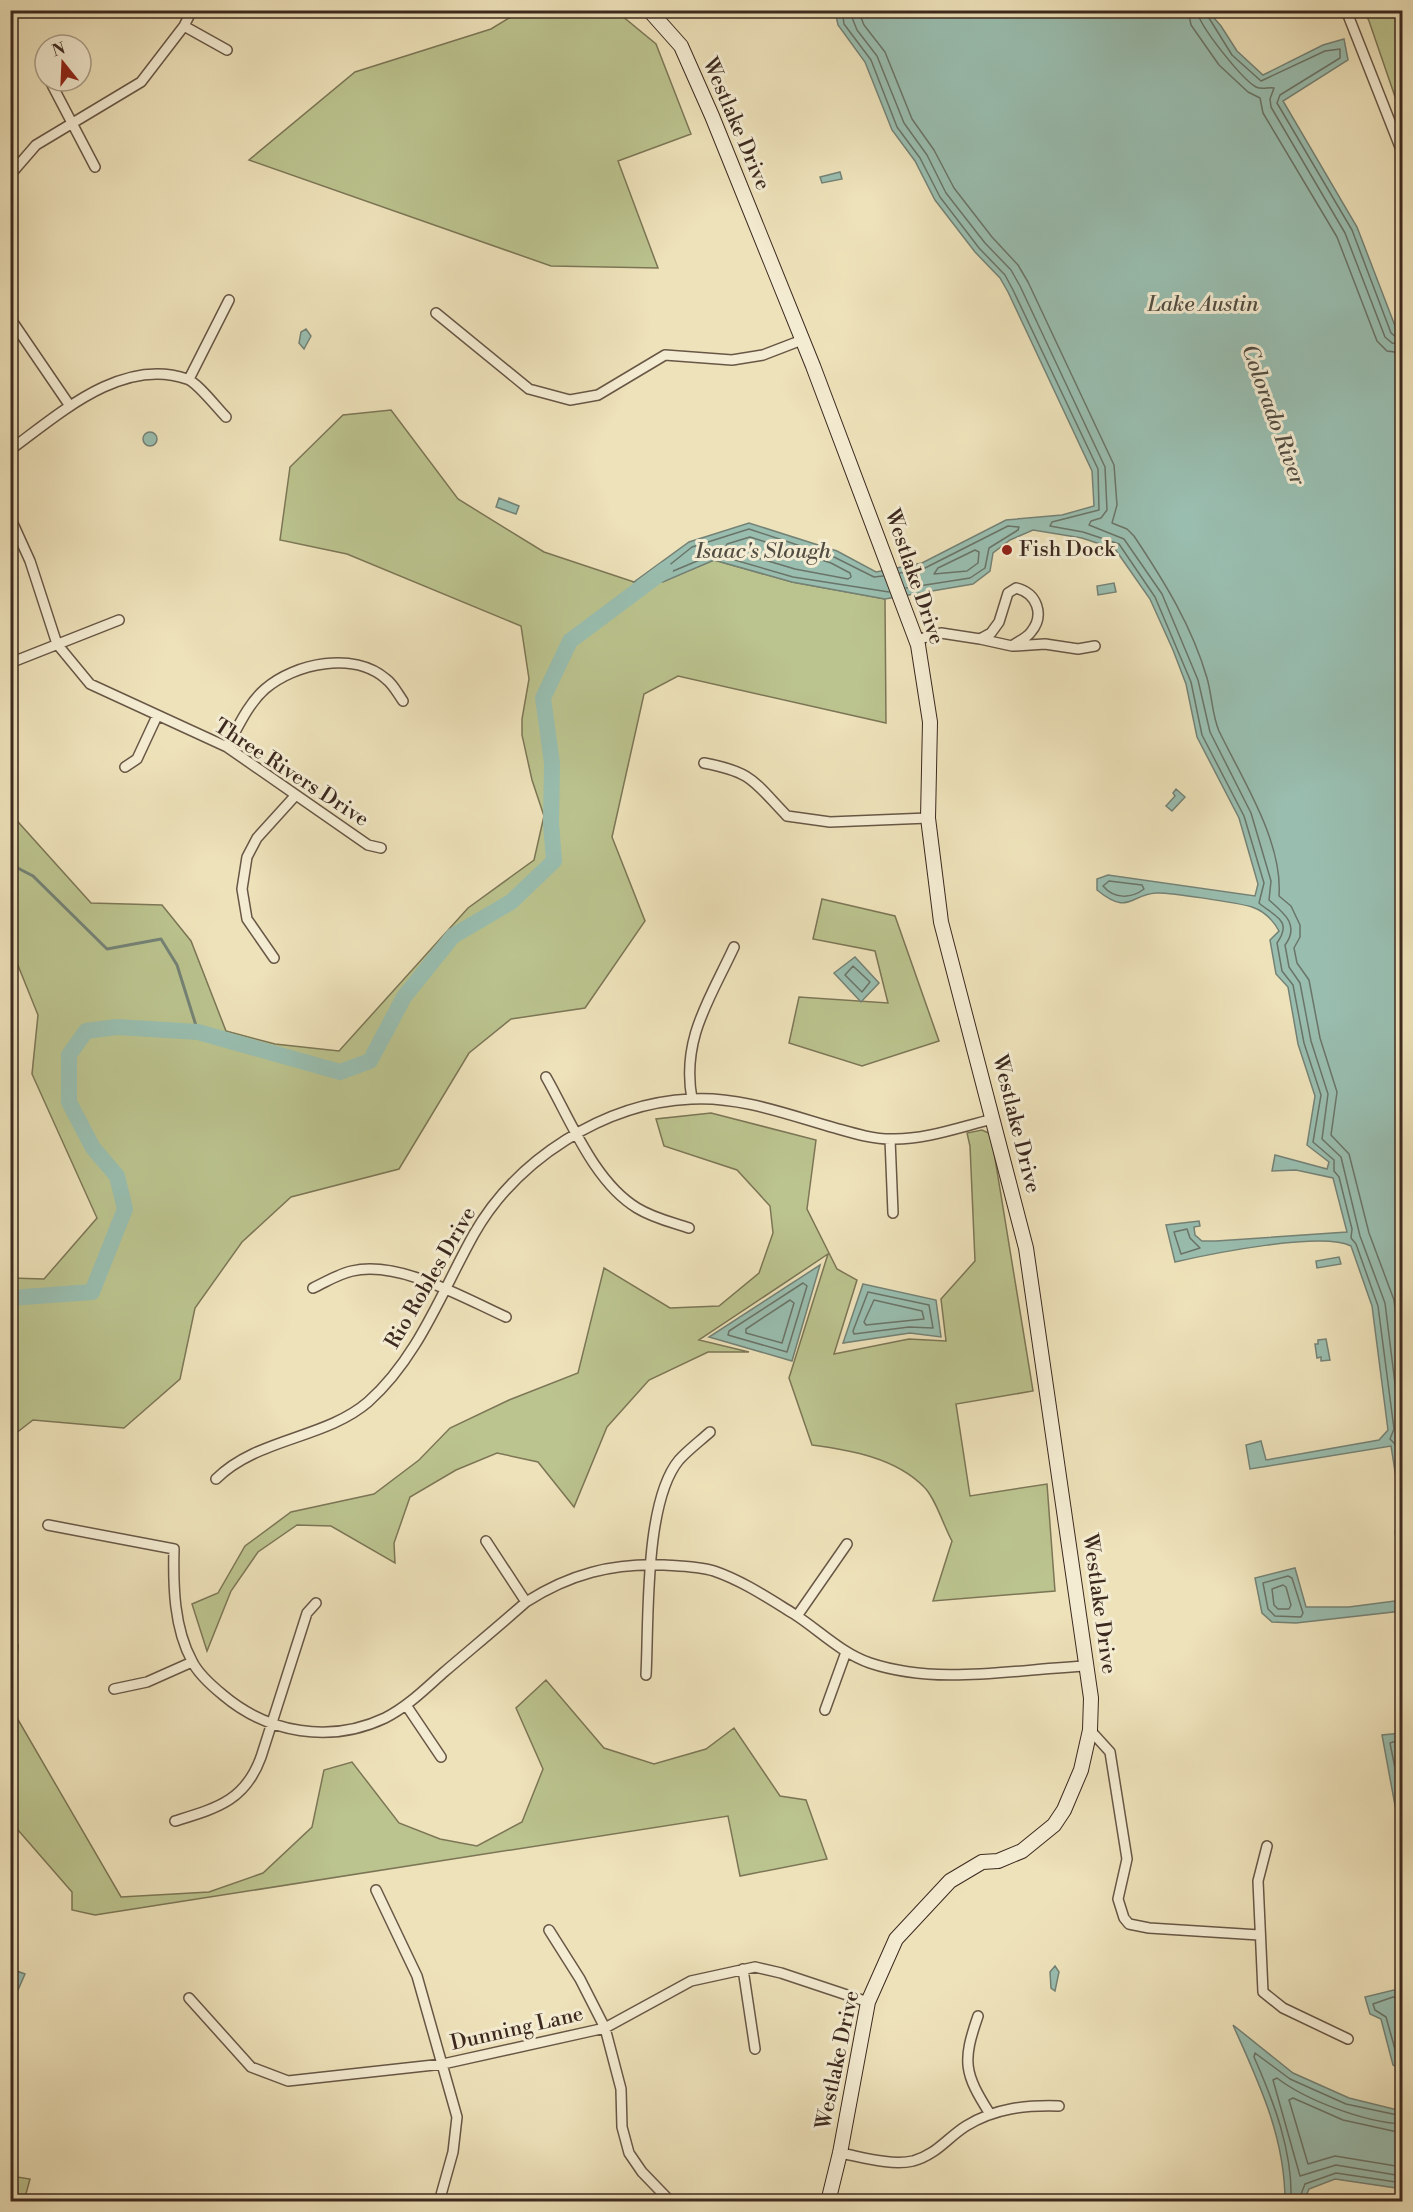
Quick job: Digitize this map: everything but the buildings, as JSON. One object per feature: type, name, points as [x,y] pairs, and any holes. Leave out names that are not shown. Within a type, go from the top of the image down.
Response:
[{"type":"street","points":[[10,175],[36,145],[141,82],[184,26],[192,10]]},
{"type":"street","name":"Westlake Drive","points":[[650,10],[681,46],[712,116],[802,340],[916,640],[930,722],[928,818],[941,922],[1026,1248],[1091,1698],[1090,1730],[1081,1770],[1064,1810],[1054,1825],[1022,1851],[998,1861],[982,1862],[950,1881],[896,1939],[868,2002],[840,2153],[828,2202]]},
{"type":"street","points":[[1346,10],[1402,152]]},
{"type":"street","points":[[184,26],[227,50]]},
{"type":"street","points":[[56,93],[95,167]]},
{"type":"street","points":[[189,379],[229,300]]},
{"type":"street","points":[[436,313],[529,389],[570,400],[597,395],[665,355],[732,360],[763,354],[802,340]]},
{"type":"street","points":[[10,318],[70,406]]},
{"type":"street","points":[[10,450],[70,406],[125,378],[157,373],[189,379],[226,417]]},
{"type":"street","name":"Three Rivers Drive","points":[[10,517],[30,561],[57,644],[90,684],[227,747],[368,845],[381,848]]},
{"type":"street","points":[[980,639],[991,633],[999,622],[1008,593],[1016,588],[1026,591],[1034,598],[1039,615],[1031,633],[1012,646]]},
{"type":"street","points":[[10,663],[119,620]]},
{"type":"street","points":[[916,640],[941,633],[1012,646],[1045,644],[1078,650],[1095,646]]},
{"type":"street","points":[[227,747],[253,703],[265,689],[281,678],[318,663],[356,666],[386,678],[403,701]]},
{"type":"street","points":[[125,767],[137,759],[157,716]]},
{"type":"street","points":[[704,763],[736,769],[757,783],[787,816],[830,822],[928,818]]},
{"type":"street","points":[[273,958],[247,919],[242,889],[247,857],[257,838],[295,796]]},
{"type":"street","points":[[692,1099],[688,1068],[693,1038],[734,947]]},
{"type":"street","points":[[546,1077],[601,1175],[626,1200],[653,1216],[689,1228]]},
{"type":"street","name":"Rio Robles Drive","points":[[216,1479],[255,1454],[326,1425],[366,1404],[392,1379],[416,1344],[475,1232],[501,1196],[536,1162],[578,1133],[633,1109],[692,1099],[753,1105],[864,1136],[890,1139],[945,1131],[993,1119]]},
{"type":"street","points":[[890,1139],[893,1213]]},
{"type":"street","points":[[313,1288],[352,1271],[378,1269],[445,1289],[506,1317]]},
{"type":"street","points":[[646,1675],[655,1521],[669,1477],[678,1461],[710,1432]]},
{"type":"street","points":[[48,1525],[174,1549],[174,1587],[178,1616],[192,1662],[215,1689],[232,1703],[270,1724],[306,1732],[333,1732],[366,1725],[406,1705],[526,1602],[562,1581],[586,1572],[652,1565],[712,1571],[751,1587],[797,1616],[846,1652],[870,1663],[950,1675],[1087,1666]]},
{"type":"street","points":[[486,1541],[526,1602]]},
{"type":"street","points":[[797,1616],[847,1544]]},
{"type":"street","points":[[175,1821],[216,1808],[241,1791],[258,1767],[307,1613],[316,1603]]},
{"type":"street","points":[[825,1710],[846,1652]]},
{"type":"street","points":[[114,1689],[147,1682],[192,1662]]},
{"type":"street","points":[[406,1705],[441,1757]]},
{"type":"street","points":[[1090,1730],[1110,1752],[1127,1859],[1118,1899],[1124,1918],[1129,1924],[1149,1928],[1258,1935]]},
{"type":"street","points":[[1267,1846],[1258,1881],[1258,1935],[1263,1992],[1269,2000],[1348,2039]]},
{"type":"street","points":[[376,1890],[417,1976],[457,2117],[453,2152],[438,2202]]},
{"type":"street","points":[[549,1930],[580,1979],[605,2028],[621,2089],[622,2127],[628,2152],[642,2172],[671,2202]]},
{"type":"street","name":"Dunning Lane","points":[[189,1998],[251,2067],[288,2081],[443,2064],[605,2028],[691,1981],[755,1967],[781,1973],[868,2002]]},
{"type":"street","points":[[743,1969],[755,2049]]},
{"type":"street","points":[[978,2016],[967,2049],[968,2068],[974,2089],[990,2114]]},
{"type":"street","points":[[840,2153],[877,2160],[910,2161],[932,2154],[965,2127],[990,2114],[1033,2105],[1059,2106]]},
{"type":"green space","points":[[522,10],[616,11],[656,44],[691,134],[618,161],[658,268],[551,266],[249,160],[355,72],[491,29]]},
{"type":"green space","points":[[1364,11],[1402,11],[1402,117],[1369,21]]},
{"type":"green space","points":[[391,410],[458,499],[544,552],[634,582],[663,581],[714,560],[792,582],[885,599],[886,723],[678,676],[644,694],[612,837],[645,921],[585,1008],[511,1019],[469,1053],[399,1169],[291,1197],[242,1242],[195,1308],[180,1379],[124,1428],[33,1420],[11,1437],[11,1278],[44,1279],[97,1218],[32,1074],[38,1015],[11,948],[10,813],[91,903],[162,905],[191,941],[226,1031],[275,1044],[339,1051],[468,908],[534,860],[544,816],[532,780],[522,735],[522,719],[529,679],[521,626],[347,554],[280,540],[290,467],[343,415]]},
{"type":"green space","points":[[822,899],[895,916],[939,1041],[862,1066],[789,1043],[799,997],[888,1003],[875,951],[813,939]]},
{"type":"green space","points":[[711,1113],[816,1140],[807,1209],[837,1269],[857,1280],[834,1354],[909,1339],[946,1341],[941,1299],[975,1261],[970,1146],[967,1133],[982,1130],[991,1134],[1033,1391],[956,1404],[970,1496],[1047,1484],[1055,1591],[933,1601],[952,1541],[928,1492],[913,1477],[886,1462],[857,1453],[812,1445],[789,1378],[828,1254],[699,1340],[749,1352],[708,1352],[649,1380],[607,1427],[574,1507],[538,1462],[497,1453],[456,1470],[410,1497],[394,1543],[395,1563],[331,1526],[297,1525],[258,1552],[231,1591],[207,1651],[192,1604],[218,1593],[245,1546],[291,1512],[374,1494],[419,1460],[450,1428],[509,1400],[578,1373],[604,1268],[670,1308],[719,1306],[759,1273],[773,1233],[770,1206],[737,1170],[664,1146],[656,1119]]},
{"type":"green space","points":[[11,1639],[18,1645],[13,1711],[121,1897],[209,1892],[263,1873],[312,1827],[324,1770],[352,1762],[399,1823],[440,1839],[477,1846],[522,1822],[543,1769],[516,1708],[546,1680],[604,1748],[654,1764],[706,1749],[734,1728],[780,1796],[806,1800],[827,1859],[740,1876],[728,1816],[95,1915],[72,1910],[72,1892],[11,1822]]},
{"type":"green space","points":[[11,2176],[30,2179],[24,2201],[11,2201]]},
{"type":"water","name":"Lake Austin","points":[[835,11],[1208,11],[1237,51],[1263,75],[1323,45],[1344,39],[1348,60],[1283,101],[1357,227],[1397,331],[1402,330],[1402,1516],[1391,1446],[1250,1469],[1246,1445],[1261,1441],[1266,1460],[1379,1440],[1388,1430],[1372,1306],[1351,1246],[1337,1242],[1292,1242],[1238,1249],[1175,1262],[1166,1225],[1199,1221],[1200,1226],[1194,1227],[1195,1235],[1202,1241],[1347,1232],[1333,1178],[1296,1170],[1272,1171],[1275,1155],[1327,1169],[1329,1162],[1307,1145],[1315,1096],[1298,1044],[1288,987],[1276,974],[1270,940],[1279,931],[1274,923],[1264,913],[1252,907],[1233,903],[1156,893],[1123,903],[1108,898],[1097,890],[1097,879],[1108,875],[1255,896],[1258,884],[1239,818],[1197,737],[1186,684],[1173,650],[1150,599],[1115,549],[1082,538],[1033,530],[1010,540],[993,553],[990,571],[973,584],[885,599],[792,582],[714,560],[663,582],[634,582],[689,542],[749,523],[837,551],[876,572],[922,563],[1006,520],[1062,515],[1094,506],[1092,471],[1008,292],[1000,278],[975,252],[935,200],[915,161],[892,130],[865,62],[838,25]]},
{"type":"water","points":[[840,172],[842,179],[822,183],[820,177]]},
{"type":"water","points":[[306,329],[311,336],[304,349],[299,343],[301,332]]},
{"type":"water","points":[[150,432],[155,434],[157,439],[155,444],[150,446],[145,444],[143,439],[145,434]]},
{"type":"water","points":[[499,498],[519,506],[516,514],[496,507]]},
{"type":"water","points":[[1114,583],[1116,592],[1098,595],[1097,586]]},
{"type":"water","points":[[1176,789],[1185,797],[1172,811],[1166,806],[1175,796],[1173,793]]},
{"type":"water","points":[[855,957],[879,983],[861,1002],[834,973]]},
{"type":"water","points":[[1339,1257],[1341,1264],[1317,1268],[1316,1261]]},
{"type":"water","points":[[820,1265],[792,1361],[709,1337]]},
{"type":"water","points":[[863,1284],[936,1300],[941,1337],[910,1333],[843,1343]]},
{"type":"water","points":[[1326,1339],[1330,1360],[1321,1361],[1321,1357],[1317,1358],[1315,1344],[1318,1344],[1318,1340]]},
{"type":"water","points":[[1402,1516],[1402,1563],[1395,1532]]},
{"type":"water","points":[[1295,1568],[1306,1607],[1349,1607],[1402,1600],[1402,1611],[1296,1623],[1272,1622],[1262,1613],[1255,1578]]},
{"type":"water","points":[[1402,1733],[1402,1843],[1382,1735]]},
{"type":"water","points":[[1055,1966],[1059,1972],[1055,1991],[1051,1988],[1050,1972]]},
{"type":"water","points":[[17,1971],[25,1974],[18,1990],[11,1987]]},
{"type":"water","points":[[1394,1990],[1402,1993],[1402,2070],[1393,2065],[1381,2019],[1370,2014],[1365,1997]]},
{"type":"water","points":[[1233,2025],[1293,2073],[1349,2098],[1402,2111],[1402,2201],[1396,2188],[1335,2179],[1309,2189],[1304,2201],[1285,2201],[1281,2155],[1269,2111]]},
{"type":"waterway","points":[[10,1298],[92,1292],[125,1209],[117,1176],[93,1148],[69,1102],[69,1055],[86,1031],[117,1027],[198,1032],[340,1072],[370,1061],[404,997],[453,936],[511,902],[554,861],[551,823],[552,763],[543,698],[570,641],[665,570]]},
{"type":"waterway","points":[[10,864],[33,876],[107,949],[161,939],[177,965],[198,1032]]},
{"type":"place","name":"Fish Dock","points":[[1007,550]]},
{"type":"water label","name":"Colorado River","points":[[1273,415]]},
{"type":"water label","name":"Isaac's Slough","points":[[763,551]]}]
